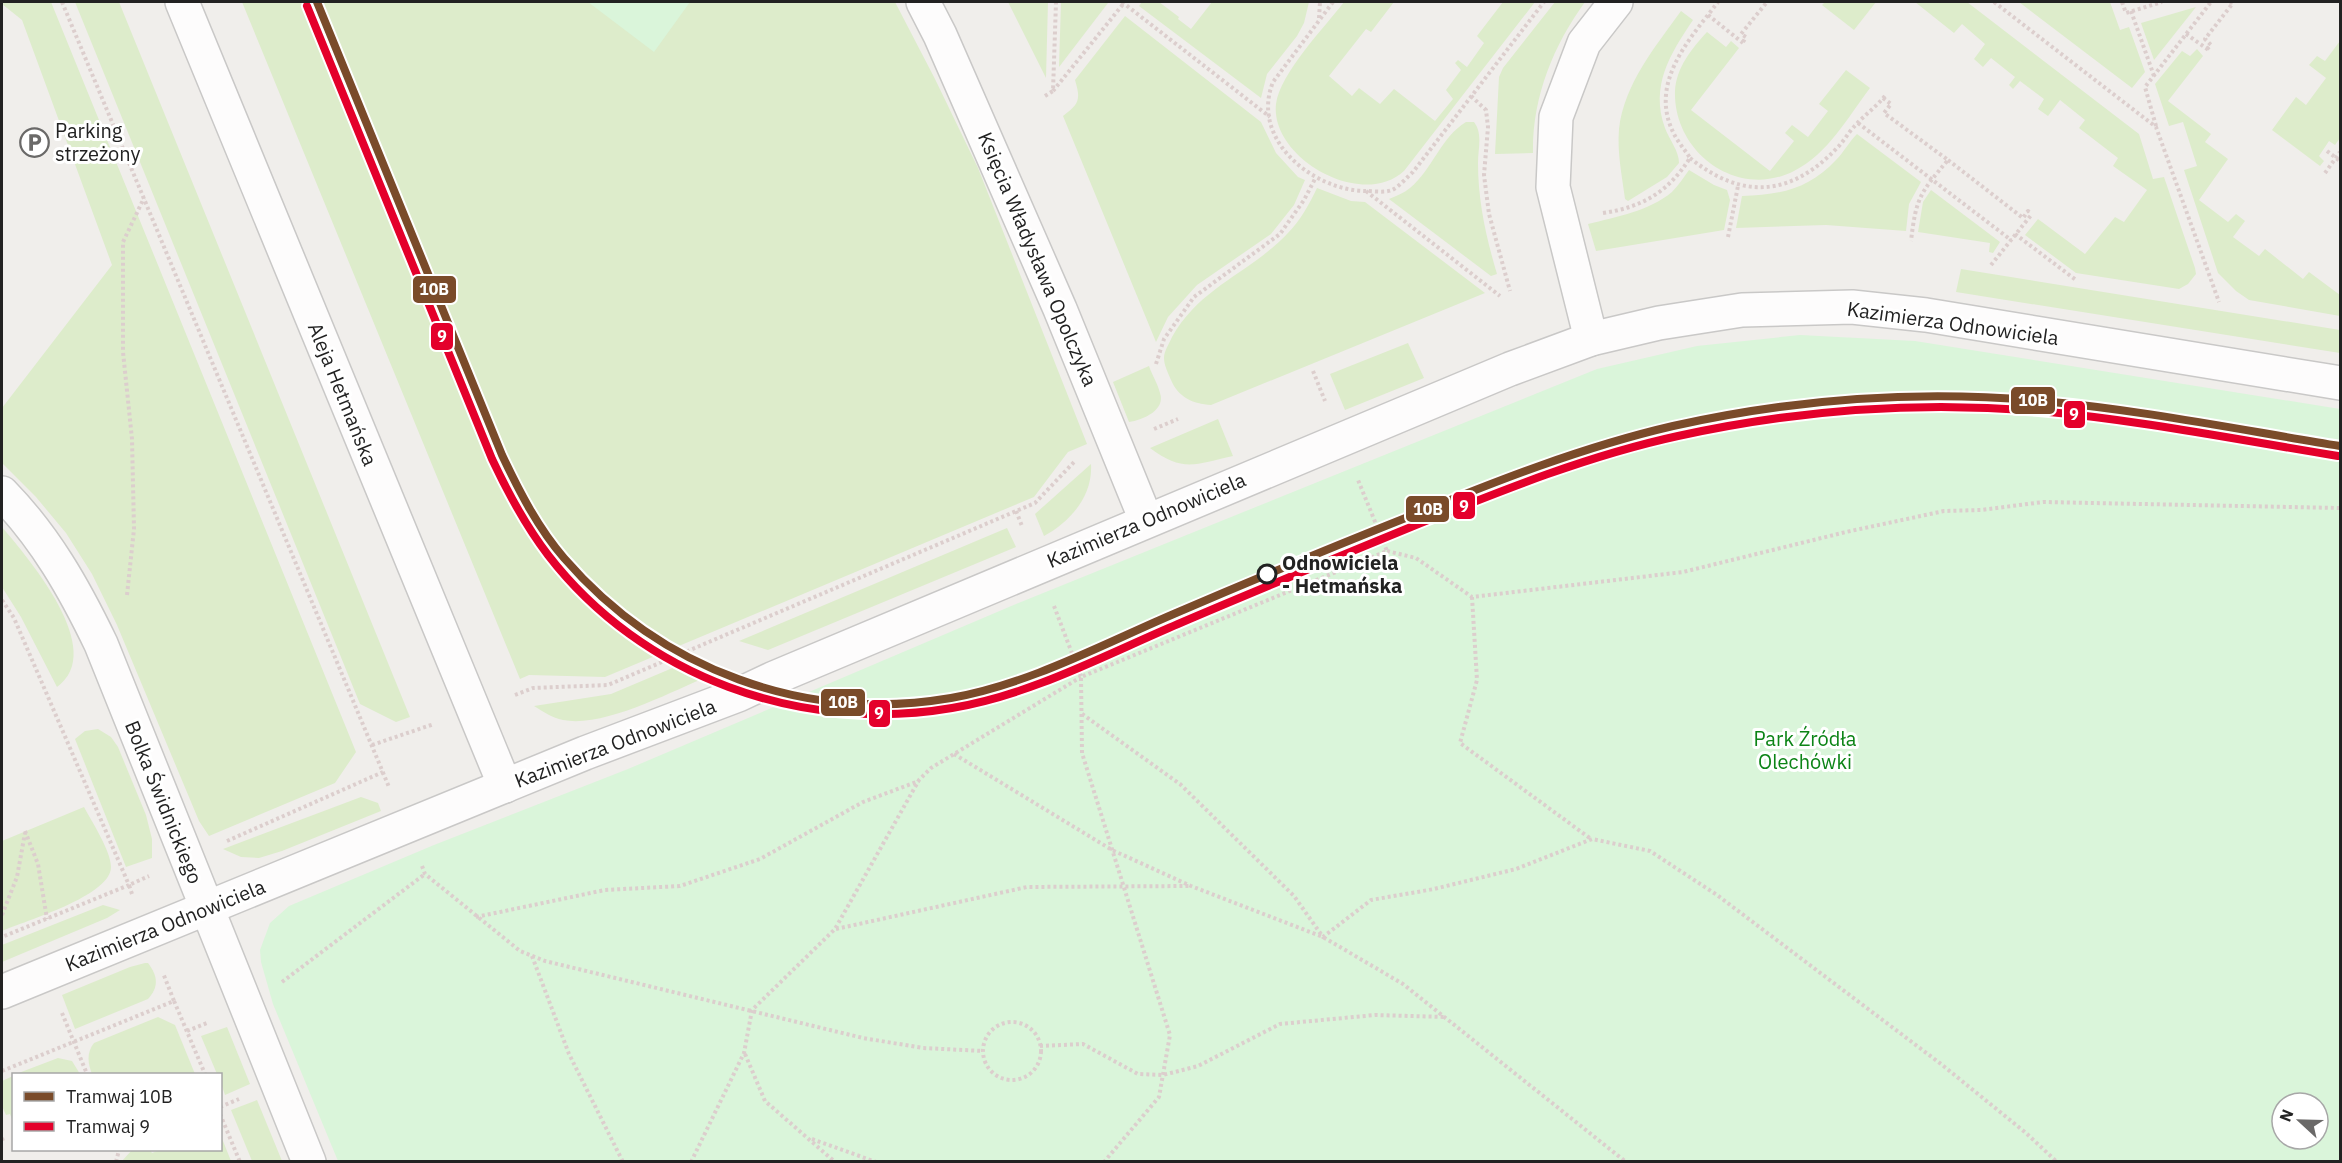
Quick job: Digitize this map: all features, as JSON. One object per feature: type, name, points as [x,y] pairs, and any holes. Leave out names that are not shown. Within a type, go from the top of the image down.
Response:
[{"type":"street","name":"Aleja Hetmańska","points":[[182,2],[505,786]]},
{"type":"street","name":"Księcia Władysława Opolczyka","points":[[923,2],[945,45],[1117,445],[1146,520]]},
{"type":"street","points":[[1591,339],[1553,187],[1556,117],[1584,43],[1616,2]]},
{"type":"street","name":"Kazimierza Odnowiciela","points":[[2,992],[585,753],[738,695],[781,674],[1146,520],[1510,369],[1591,339],[1714,313],[1809,307],[1852,307],[1926,315],[2340,383]]},
{"type":"street","name":"Bolka Świdnickiego","points":[[2,493],[38,533],[67,578],[108,660],[309,1161]]},
{"type":"path","points":[[62,2],[425,874],[476,917],[520,951],[531,956],[863,1038],[923,1048],[983,1051]]},
{"type":"path","points":[[1053,91],[1056,2]]},
{"type":"path","points":[[1045,96],[1053,91],[1124,2],[1270,117]]},
{"type":"path","points":[[1319,19],[1320,2]]},
{"type":"path","points":[[1333,2],[1273,82],[1268,96],[1271,130],[1280,146],[1301,168],[1329,184],[1349,191],[1393,189],[1413,172],[1544,2]]},
{"type":"path","points":[[1718,2],[1680,51],[1668,79],[1667,109],[1673,133],[1690,158],[1716,177],[1738,186],[1758,188],[1778,186],[1798,177],[1832,153],[1884,97],[1891,104],[1884,113],[2023,218],[2028,212],[2032,213],[1991,264]]},
{"type":"path","points":[[1708,15],[1743,42],[1746,37],[1741,34],[1767,2]]},
{"type":"path","points":[[1994,2],[2156,126]]},
{"type":"path","points":[[2122,2],[2126,13],[2162,2]]},
{"type":"path","points":[[2211,2],[2145,87],[2156,126],[2219,302]]},
{"type":"path","points":[[2186,34],[2209,50],[2211,45],[2205,39],[2233,3],[2230,2]]},
{"type":"path","points":[[2131,11],[2154,76]]},
{"type":"path","points":[[1471,96],[1486,110],[1488,127],[1484,175],[1489,214],[1510,291]]},
{"type":"path","points":[[1858,123],[2011,240]]},
{"type":"path","points":[[2327,151],[2338,159]]},
{"type":"path","points":[[2325,173],[2338,159],[2340,152]]},
{"type":"path","points":[[1561,219],[1621,210],[1647,200],[1669,186],[1690,158]]},
{"type":"path","points":[[1911,241],[1916,206],[1948,160]]},
{"type":"path","points":[[1156,364],[1164,339],[1194,297],[1280,234],[1304,200],[1316,177]]},
{"type":"path","points":[[1728,237],[1738,186]]},
{"type":"path","points":[[1366,191],[1500,296]]},
{"type":"path","points":[[108,660],[122,638],[134,529],[132,439],[123,352],[123,242],[144,198]]},
{"type":"path","points":[[2015,234],[2076,280]]},
{"type":"path","points":[[1313,371],[1388,551]]},
{"type":"path","points":[[372,745],[534,688],[608,685],[1035,503],[1075,461],[1178,419]]},
{"type":"path","points":[[691,1161],[744,1053],[752,1010],[835,929],[919,780],[931,768],[1081,677],[1388,551],[1416,558],[1472,597],[1683,572],[1846,532],[1944,511],[1981,510],[2043,502],[2340,508]]},
{"type":"path","points":[[1016,511],[1081,677],[1082,753],[1170,1035],[1158,1097],[1104,1161]]},
{"type":"path","points":[[1472,597],[1478,680],[1460,743],[1592,839],[1650,851],[1717,895],[1941,1064],[2057,1161]]},
{"type":"path","points":[[2,600],[14,618],[129,885],[205,1073]]},
{"type":"path","points":[[1082,714],[1180,784],[1294,896],[1323,937]]},
{"type":"path","points":[[954,754],[1112,850],[1191,886],[1323,937],[1403,984],[1626,1161]]},
{"type":"path","points":[[2,938],[129,885],[382,772]]},
{"type":"path","points":[[476,917],[605,890],[680,886],[760,859],[863,802],[919,780]]},
{"type":"path","points":[[2,915],[17,877],[25,831],[38,864],[47,919]]},
{"type":"path","points":[[1323,937],[1371,900],[1434,889],[1516,868],[1592,839]]},
{"type":"path","points":[[187,1031],[245,1006],[269,992],[425,874]]},
{"type":"path","points":[[835,929],[1027,887],[1191,886]]},
{"type":"path","points":[[531,956],[569,1054],[623,1161]]},
{"type":"path","points":[[46,974],[87,1073]]},
{"type":"path","points":[[2,1071],[174,1001]]},
{"type":"path","points":[[1041,1046],[1083,1044],[1138,1074],[1163,1075],[1198,1065],[1280,1024],[1375,1015],[1445,1017]]},
{"type":"path","points":[[1018,1023],[1033,1031],[1041,1046],[1039,1062],[1030,1075],[1015,1080],[1002,1079],[985,1063],[983,1051],[988,1034],[1002,1024],[1018,1023]]},
{"type":"path","points":[[744,1053],[765,1101],[835,1161]]},
{"type":"path","points":[[222,1119],[240,1161]]},
{"type":"path","points":[[809,1138],[876,1161]]},
{"type":"green space","points":[[2,2],[51,2],[356,752],[335,783],[209,836],[199,821],[117,625],[92,574],[66,533],[36,497],[2,463],[2,408],[112,265],[22,20]]},
{"type":"green space","points":[[75,2],[119,2],[410,717],[396,722],[360,704]]},
{"type":"green space","points":[[242,2],[895,2],[978,168],[1087,444],[1068,452],[1034,497],[605,677],[529,675],[520,679]]},
{"type":"green space","points":[[588,2],[690,2],[654,52]]},
{"type":"green space","points":[[1008,2],[1048,2],[1046,78]]},
{"type":"green space","points":[[1061,2],[1108,3],[1059,67]]},
{"type":"green space","points":[[1142,2],[1159,2],[1191,29],[1212,2],[1309,2],[1304,23],[1297,36],[1267,74],[1261,98],[1139,6]]},
{"type":"green space","points":[[1344,2],[1394,2],[1371,32],[1366,29],[1329,76],[1352,96],[1359,88],[1380,104],[1394,89],[1435,121],[1453,99],[1446,90],[1461,70],[1455,63],[1458,60],[1467,67],[1484,43],[1477,36],[1503,2],[1535,2],[1404,171],[1386,182],[1365,185],[1343,181],[1322,172],[1303,159],[1288,143],[1278,124],[1276,104],[1286,78],[1304,51]]},
{"type":"green space","points":[[1555,2],[1585,2],[1563,36],[1547,73],[1536,112],[1533,153],[1495,154],[1499,77],[1503,68]]},
{"type":"green space","points":[[1825,2],[1876,2],[1854,30],[1822,5]]},
{"type":"green space","points":[[1915,2],[1967,2],[2139,134],[2153,179],[2164,177],[2195,268],[2196,274],[2188,284],[2179,289],[2076,273],[2025,235],[2038,219],[2085,254],[2115,217],[2124,222],[2147,190],[2113,166],[2118,158],[2079,128],[2085,120],[2060,100],[2048,116],[2038,109],[2044,99],[2020,81],[2013,89],[2009,85],[2015,77],[1991,58],[1983,67],[1974,59],[1985,44],[1962,24],[1954,33]]},
{"type":"green space","points":[[2019,2],[2110,2],[2120,30],[2129,27],[2145,72],[2132,88]]},
{"type":"green space","points":[[2196,7],[2154,60],[2141,23]]},
{"type":"green space","points":[[1681,11],[1693,20],[1670,58],[1661,84],[1660,98],[1665,128],[1676,150],[1679,163],[1667,177],[1628,201],[1625,199],[1619,155],[1619,129],[1622,112],[1642,66]]},
{"type":"green space","points":[[1125,16],[1261,122],[1276,153],[1298,177],[1305,180],[1294,205],[1271,234],[1197,285],[1168,317],[1156,342],[1063,116],[1077,101],[1078,92],[1075,80]]},
{"type":"green space","points":[[1707,32],[1726,47],[1731,41],[1739,48],[1691,110],[1770,171],[1794,141],[1785,133],[1792,125],[1808,137],[1828,111],[1819,104],[1846,70],[1870,88],[1837,134],[1806,164],[1794,171],[1772,178],[1751,179],[1731,175],[1712,165],[1697,151],[1685,133],[1677,113],[1675,91],[1678,74],[1691,52]]},
{"type":"green space","points":[[2340,41],[2340,138],[2335,145],[2329,141],[2319,156],[2324,161],[2320,166],[2272,130],[2296,97],[2306,105],[2326,78],[2309,65],[2317,56],[2325,61]]},
{"type":"green space","points":[[2197,49],[2203,56],[2168,101],[2211,134],[2205,142],[2228,159],[2199,200],[2228,222],[2236,214],[2245,221],[2233,237],[2259,256],[2265,249],[2303,279],[2309,272],[2340,295],[2340,316],[2249,300],[2218,273],[2184,170],[2197,166],[2183,122],[2169,126],[2155,84],[2182,51],[2190,56]]},
{"type":"green space","points":[[1466,122],[1474,122],[1478,131],[1478,177],[1481,205],[1497,274],[1491,276],[1389,199],[1418,181],[1450,136]]},
{"type":"green space","points":[[1857,134],[1921,182],[1909,204],[1906,231],[1826,225],[1736,228],[1742,196],[1781,192],[1804,184],[1826,170]]},
{"type":"green space","points":[[1689,170],[1727,190],[1730,200],[1724,230],[1596,251],[1588,224],[1632,213],[1663,199],[1672,192]]},
{"type":"green space","points":[[1317,188],[1351,201],[1365,202],[1485,293],[1211,405],[1198,403],[1182,395],[1167,372],[1164,358],[1172,337],[1197,305],[1257,260],[1287,234],[1304,212]]},
{"type":"green space","points":[[1931,190],[2000,242],[1993,253],[1989,252],[1990,243],[1918,232],[1923,202]]},
{"type":"green space","points":[[1961,269],[2340,330],[2340,353],[1956,292]]},
{"type":"green space","name":"Park Źródła Olechówki","points":[[1800,335],[1915,341],[2340,409],[2340,1161],[338,1161],[273,1004],[261,962],[260,950],[270,923],[289,906],[434,845],[628,769],[1016,604],[1597,369],[1697,346]]},
{"type":"green space","points":[[1408,343],[1424,378],[1345,410],[1330,374]]},
{"type":"green space","points":[[1149,366],[1159,390],[1160,404],[1147,416],[1129,422],[1113,382]]},
{"type":"green space","points":[[1218,419],[1233,456],[1199,464],[1181,464],[1150,448]]},
{"type":"green space","points":[[1091,464],[1088,487],[1078,507],[1063,523],[1044,536],[1035,514]]},
{"type":"green space","points":[[2,527],[45,582],[69,629],[74,651],[70,671],[57,687],[21,617],[2,587]]},
{"type":"green space","points":[[1007,528],[1016,547],[768,650],[739,641]]},
{"type":"green space","points":[[682,664],[709,676],[617,714],[598,719],[563,720],[534,706],[611,694]]},
{"type":"green space","points":[[98,729],[111,737],[118,747],[146,815],[152,839],[152,858],[126,867],[75,739],[85,731]]},
{"type":"green space","points":[[361,797],[378,803],[381,811],[259,858],[241,857],[223,849]]},
{"type":"green space","points":[[84,807],[108,853],[111,867],[107,878],[83,897],[2,931],[2,841]]},
{"type":"green space","points":[[103,905],[120,910],[107,918],[2,962],[2,945]]},
{"type":"green space","points":[[148,963],[156,981],[154,990],[148,999],[75,1029],[62,995]]},
{"type":"green space","points":[[158,1017],[175,1025],[195,1073],[92,1073],[89,1058],[94,1043]]},
{"type":"green space","points":[[227,1027],[250,1084],[225,1095],[222,1073],[217,1073],[201,1036]]},
{"type":"green space","points":[[58,1058],[72,1061],[79,1073],[19,1073]]},
{"type":"green space","points":[[12,1076],[12,1119],[10,1114],[6,1115],[2,1106],[2,1081]]},
{"type":"green space","points":[[257,1100],[282,1161],[252,1161],[231,1110]]},
{"type":"green space","points":[[222,1138],[231,1161],[122,1161],[131,1151],[151,1151],[152,1153],[157,1151],[222,1151]]},
{"type":"tram line","name":"10B","points":[[317,2],[502,455],[537,522],[564,558],[602,597],[645,631],[690,658],[739,679],[790,694],[842,702],[896,704],[951,698],[980,692],[1066,662],[1321,552],[1539,466],[1605,444],[1673,426],[1765,409],[1857,399],[1950,396],[1996,398],[2117,410],[2340,446]]},
{"type":"tram line","name":"9","points":[[307,6],[492,459],[517,508],[540,544],[586,598],[630,634],[677,664],[729,687],[783,703],[838,712],[895,714],[952,708],[1010,694],[1067,673],[1207,612],[1476,501],[1576,464],[1644,444],[1722,427],[1858,410],[1994,408],[2076,415],[2151,425],[2338,456]]},
{"type":"place","name":"Parking strzeżony","points":[[34,142]]},
{"type":"place","name":"Odnowiciela - Hetmańska","points":[[1267,574]]}]
